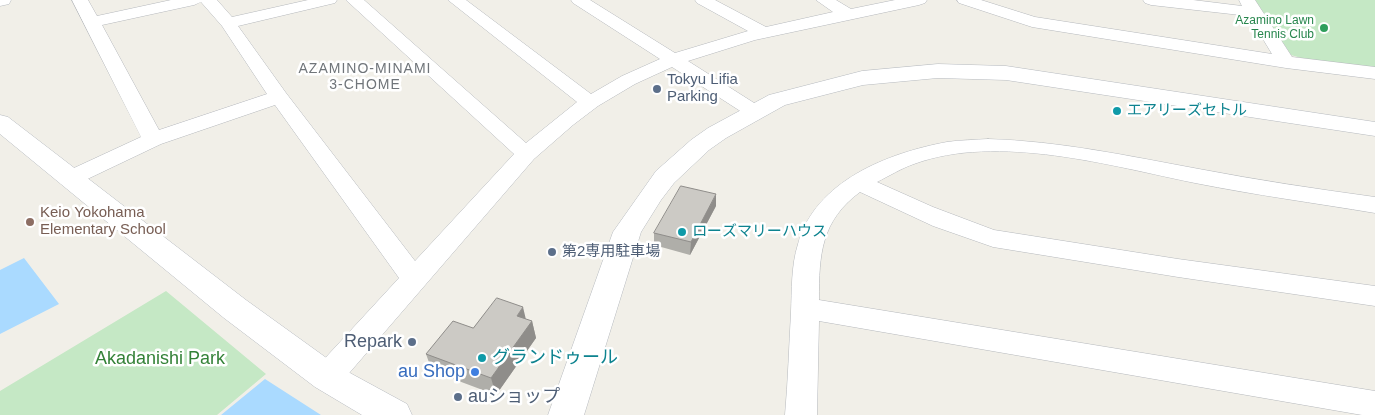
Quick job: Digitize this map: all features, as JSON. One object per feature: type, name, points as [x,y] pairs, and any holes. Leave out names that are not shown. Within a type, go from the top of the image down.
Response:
[{"type":"street","points":[[80,0],[153,139]]},
{"type":"street","points":[[92,22],[194,0]]},
{"type":"street","points":[[208,0],[228,23],[279,97],[415,280]]},
{"type":"street","points":[[228,23],[329,0]]},
{"type":"street","points":[[354,0],[526,154]]},
{"type":"street","points":[[456,0],[590,102]]},
{"type":"street","points":[[579,0],[755,112]]},
{"type":"street","points":[[703,0],[764,33]]},
{"type":"street","points":[[824,0],[849,15]]},
{"type":"street","points":[[327,377],[526,154],[557,126],[590,102],[634,77],[674,59],[715,46],[764,33],[919,0]]},
{"type":"street","points":[[965,0],[1032,22],[1286,62],[1375,73]]},
{"type":"street","points":[[1150,0],[1251,6],[1286,62]]},
{"type":"street","points":[[566,415],[627,232],[651,194],[675,167],[717,133],[777,100],[862,78],[938,71],[1006,73],[1375,129]]},
{"type":"street","points":[[69,179],[153,139],[279,97]]},
{"type":"street","points":[[0,122],[69,179],[228,303],[327,377],[394,415]]},
{"type":"street","points":[[801,415],[806,268],[813,236],[830,204],[859,182],[884,168],[927,152],[957,147],[1035,146],[1265,188],[1375,205]]},
{"type":"street","points":[[859,182],[904,205],[965,230],[993,238],[1168,267],[1375,296]]},
{"type":"street","points":[[805,308],[1375,404]]},
{"type":"green space","name":"Azamino Lawn Tennis Club","points":[[1255,0],[1375,0],[1375,69],[1308,60],[1291,55]]},
{"type":"green space","name":"Akadanishi Park","points":[[166,291],[266,374],[217,415],[0,415],[0,391]]},
{"type":"water","points":[[24,258],[59,304],[0,334],[0,270]]},
{"type":"water","points":[[265,379],[321,415],[221,415]]},
{"type":"building","name":"ローズマリーハウス","points":[[681,186],[716,194],[691,242],[654,233]]},
{"type":"building","points":[[497,298],[523,307],[517,316],[532,321],[491,378],[426,354],[453,321],[473,328]]},
{"type":"place","name":"Azamino Lawn Tennis Club","points":[[1324,28]]},
{"type":"place","name":"Tokyu Lifia Parking","points":[[657,89]]},
{"type":"place","name":"エアリーズセトル","points":[[1117,111]]},
{"type":"place","name":"Keio Yokohama Elementary School","points":[[30,222]]},
{"type":"place","name":"ローズマリーハウス","points":[[682,232]]},
{"type":"place","name":"第2専用駐車場","points":[[552,252]]},
{"type":"place","name":"Repark","points":[[412,342]]},
{"type":"place","name":"グランドゥール","points":[[482,358]]},
{"type":"place","name":"au Shop","points":[[475,372]]},
{"type":"place","name":"auショップ","points":[[458,397]]},
{"type":"district","name":"AZAMINO-MINAMI 3-CHOME","points":[[365,78]]}]
